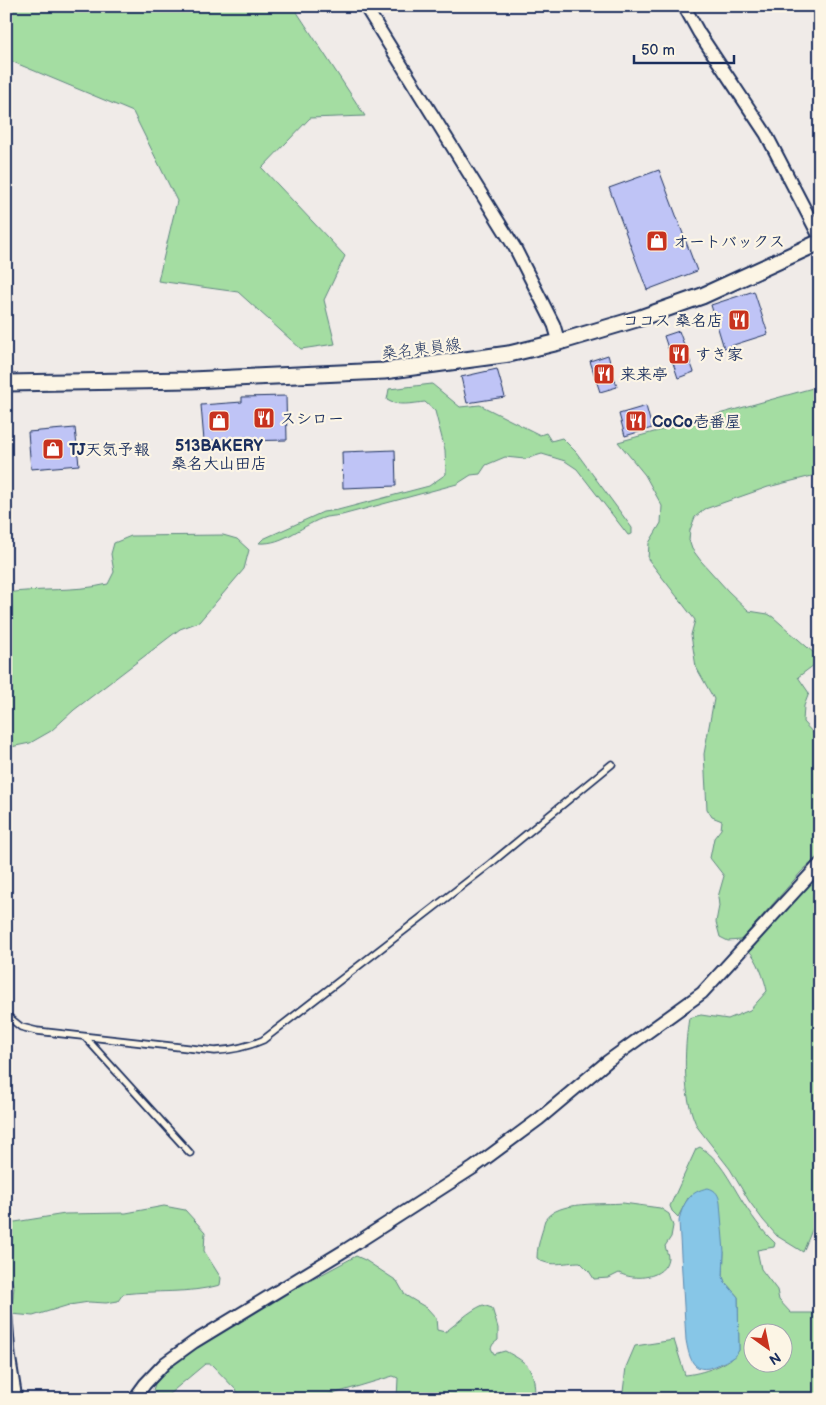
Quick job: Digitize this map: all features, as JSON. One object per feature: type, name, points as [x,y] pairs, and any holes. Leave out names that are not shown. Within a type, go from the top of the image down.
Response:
[{"type":"main road","name":"桑名東員線","points":[[6,383],[191,380],[384,371],[509,354],[559,342],[640,318],[702,296],[820,240]]},
{"type":"street","points":[[365,6],[515,248],[554,325],[559,342]]},
{"type":"street","points":[[684,6],[699,33],[766,134],[820,240]]},
{"type":"street","points":[[134,1399],[145,1384],[166,1364],[194,1342],[346,1249],[473,1168],[538,1119],[608,1061],[702,993],[820,864]]},
{"type":"street","points":[[6,1318],[16,1399]]},
{"type":"lane","points":[[6,1016],[21,1027],[85,1037],[216,1050],[234,1050],[249,1046],[263,1040],[490,864],[612,764]]},
{"type":"lane","points":[[85,1037],[190,1153]]},
{"type":"green space","points":[[6,6],[293,6],[365,116],[310,118],[262,168],[345,256],[324,300],[335,344],[301,349],[238,292],[158,281],[177,201],[133,112],[6,59]]},
{"type":"green space","points":[[432,384],[460,407],[480,405],[540,435],[546,433],[551,441],[562,438],[576,452],[632,528],[632,534],[628,535],[577,469],[565,461],[542,454],[525,459],[505,457],[486,465],[480,474],[471,475],[457,484],[342,515],[326,517],[277,541],[259,543],[263,539],[323,512],[338,510],[429,486],[446,474],[445,450],[435,411],[425,402],[401,404],[387,400],[389,389]]},
{"type":"green space","points":[[820,386],[820,474],[768,487],[705,509],[695,517],[690,530],[689,540],[692,549],[728,591],[749,611],[768,614],[773,617],[815,654],[818,662],[798,677],[809,693],[804,706],[803,722],[814,734],[820,737],[820,855],[802,871],[741,940],[728,941],[720,937],[716,922],[719,906],[718,897],[724,876],[710,858],[714,838],[721,829],[722,821],[712,817],[707,809],[704,754],[714,699],[696,667],[691,635],[695,620],[648,559],[649,543],[661,523],[662,506],[645,475],[618,442]]},
{"type":"green space","points":[[223,535],[237,539],[249,550],[244,569],[199,622],[180,629],[74,710],[51,731],[30,743],[6,748],[6,593],[83,588],[108,584],[114,572],[111,554],[114,543],[131,536]]},
{"type":"green space","points":[[820,871],[820,1218],[812,1230],[803,1252],[777,1236],[763,1220],[730,1169],[698,1128],[689,1103],[685,1059],[689,1018],[701,1015],[728,1019],[750,1010],[767,991],[760,970],[749,951],[777,916]]},
{"type":"green space","points":[[700,1147],[713,1157],[752,1217],[775,1243],[774,1247],[757,1250],[761,1269],[777,1290],[779,1300],[791,1313],[820,1313],[820,1399],[617,1399],[623,1392],[626,1367],[635,1346],[674,1340],[685,1375],[699,1373],[723,1364],[730,1360],[739,1350],[738,1297],[723,1277],[724,1252],[688,1198],[678,1217],[670,1206],[696,1149]]},
{"type":"green space","points":[[623,1203],[660,1208],[669,1214],[673,1226],[671,1237],[665,1246],[668,1258],[666,1265],[655,1274],[633,1277],[619,1273],[609,1278],[594,1279],[580,1262],[552,1264],[537,1258],[544,1222],[551,1214],[570,1206]]},
{"type":"green space","points":[[164,1206],[185,1210],[205,1232],[204,1251],[221,1278],[220,1285],[196,1290],[123,1294],[118,1301],[69,1305],[33,1316],[11,1314],[14,1287],[6,1268],[6,1221],[15,1222],[65,1214],[126,1213]]},
{"type":"green space","points":[[356,1256],[397,1281],[405,1295],[427,1308],[436,1318],[437,1330],[445,1332],[467,1314],[483,1305],[492,1308],[498,1328],[498,1340],[491,1348],[494,1354],[505,1351],[525,1364],[532,1374],[534,1381],[535,1399],[397,1399],[398,1378],[393,1376],[316,1399],[242,1399],[239,1393],[211,1364],[205,1364],[168,1395],[156,1394],[153,1390],[155,1384],[175,1360],[222,1328]]},
{"type":"water","points":[[708,1188],[718,1195],[720,1200],[724,1252],[723,1277],[738,1297],[739,1350],[728,1360],[705,1369],[699,1368],[692,1361],[686,1340],[679,1221],[682,1209],[688,1199],[696,1192]]},
{"type":"building","points":[[659,170],[697,271],[647,290],[609,188]]},
{"type":"building","name":"ココス 桑名店","points":[[754,291],[768,334],[724,348],[711,305]]},
{"type":"building","name":"すき家","points":[[679,331],[694,372],[678,378],[664,336]]},
{"type":"building","name":"来来亭","points":[[608,355],[617,387],[600,392],[590,361]]},
{"type":"building","points":[[497,369],[505,397],[467,403],[461,377]]},
{"type":"building","points":[[286,396],[287,440],[242,441],[242,438],[204,441],[201,405],[242,402],[242,397]]},
{"type":"building","name":"CoCo壱番屋","points":[[646,406],[652,428],[625,436],[619,414]]},
{"type":"building","name":"TJ天気予報","points":[[75,428],[79,465],[31,469],[28,432]]},
{"type":"building","points":[[395,450],[396,486],[343,488],[342,452]]},
{"type":"place","name":"オートバックス","points":[[657,241]]},
{"type":"place","name":"ココス 桑名店","points":[[739,320]]},
{"type":"place","name":"すき家","points":[[679,354]]},
{"type":"place","name":"来来亭","points":[[604,374]]},
{"type":"place","name":"スシロー","points":[[264,418]]},
{"type":"place","name":"513BAKERY 桑名大山田店","points":[[219,421]]},
{"type":"place","name":"CoCo壱番屋","points":[[636,421]]},
{"type":"place","name":"TJ天気予報","points":[[53,449]]}]
